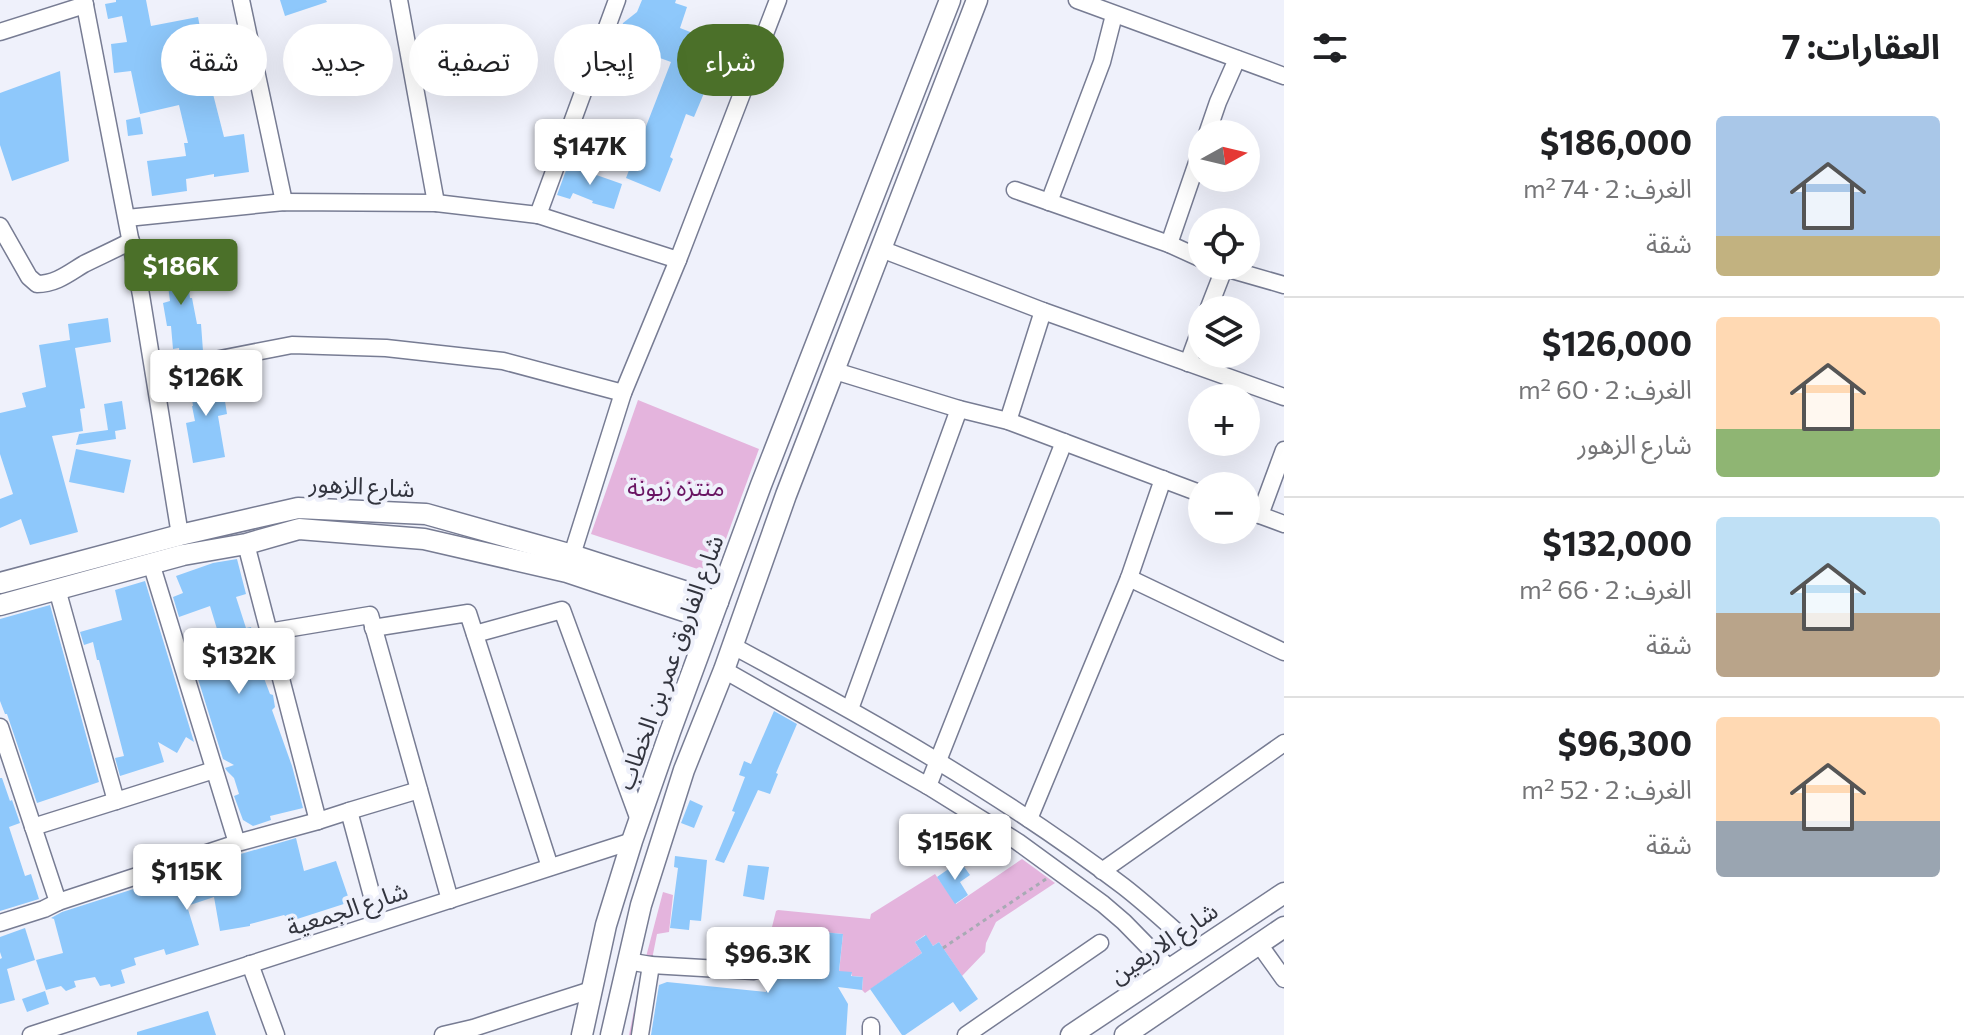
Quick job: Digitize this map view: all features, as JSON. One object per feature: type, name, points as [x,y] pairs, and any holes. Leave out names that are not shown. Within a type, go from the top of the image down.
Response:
[{"type":"main road","points":[[611,1035],[641,905],[684,770],[733,646],[786,495],[977,0]]},
{"type":"main road","name":"شارع الفاروق عمر بن الخطاب","points":[[582,1035],[606,925],[639,820],[761,485],[945,1]]},
{"type":"main road","name":"شارع الزهور","points":[[0,583],[180,535],[298,508],[426,514],[572,555],[715,611]]},
{"type":"main road","points":[[424,539],[426,514]]},
{"type":"main road","name":"شارع الزهور","points":[[0,605],[151,563],[246,544],[299,529],[424,539],[715,611]]},
{"type":"main road","name":"شارع الاربعين","points":[[1071,1035],[1284,893]]},
{"type":"main road","points":[[1125,1035],[1284,927]]},
{"type":"street","points":[[241,0],[284,202]]},
{"type":"street","points":[[399,0],[436,203]]},
{"type":"street","points":[[538,215],[617,0]]},
{"type":"street","points":[[572,555],[623,393],[778,0]]},
{"type":"street","points":[[1077,0],[1284,76]]},
{"type":"street","points":[[0,32],[84,2],[127,218],[180,535]]},
{"type":"street","points":[[1049,202],[1102,62],[1114,15]]},
{"type":"street","points":[[1212,120],[1237,59]]},
{"type":"street","points":[[1169,244],[1188,189]]},
{"type":"street","points":[[1015,190],[1188,253]]},
{"type":"street","points":[[127,218],[284,202],[436,203],[538,215],[678,260]]},
{"type":"street","points":[[0,226],[29,277],[37,284],[47,284],[63,277],[131,241]]},
{"type":"street","points":[[881,249],[1188,363]]},
{"type":"street","points":[[1260,278],[1284,285]]},
{"type":"street","points":[[1008,421],[1043,311]]},
{"type":"street","points":[[154,372],[292,345],[386,348],[503,361],[623,393]]},
{"type":"street","points":[[1202,368],[1284,397]]},
{"type":"street","points":[[835,371],[1008,421],[1188,489]]},
{"type":"street","points":[[850,709],[959,409]]},
{"type":"street","points":[[928,786],[1064,442]]},
{"type":"street","points":[[1260,499],[1284,450]]},
{"type":"street","points":[[1029,819],[1129,578],[1163,479]]},
{"type":"street","points":[[1260,515],[1284,524]]},
{"type":"street","points":[[246,544],[318,821]]},
{"type":"street","points":[[151,563],[237,843]]},
{"type":"street","points":[[1129,578],[1284,652]]},
{"type":"street","points":[[57,589],[116,801]]},
{"type":"street","points":[[475,634],[562,610],[639,820]]},
{"type":"street","points":[[373,628],[468,613],[550,867]]},
{"type":"street","points":[[268,632],[370,615],[450,900]]},
{"type":"street","points":[[733,646],[850,709],[1029,819],[1142,901],[1197,950]]},
{"type":"street","points":[[724,670],[928,786],[1059,870],[1124,922],[1169,968]]},
{"type":"street","points":[[0,727],[58,902]]},
{"type":"street","points":[[1102,871],[1284,743]]},
{"type":"street","points":[[33,827],[214,770]]},
{"type":"street","points":[[0,923],[237,843],[419,790]]},
{"type":"street","points":[[349,811],[379,922]]},
{"type":"street","name":"شارع الجمعية","points":[[31,1035],[55,1031],[250,964],[632,841]]},
{"type":"street","points":[[969,1034],[1100,943]]},
{"type":"street","points":[[1259,944],[1284,979]]},
{"type":"street","points":[[627,961],[754,971]]},
{"type":"street","points":[[250,964],[276,1035]]},
{"type":"street","points":[[640,1035],[651,965]]},
{"type":"street","points":[[443,1035],[591,990]]},
{"type":"path","points":[[943,948],[1059,870]]},
{"type":"green space","name":"منتزه زيونة","points":[[638,400],[759,449],[713,574],[591,534]]},
{"type":"green space","points":[[1022,859],[1055,883],[996,922],[985,952],[962,976],[939,942],[933,946],[925,935],[915,942],[922,953],[865,993],[862,990],[863,977],[852,976],[851,972],[839,972],[843,934],[772,927],[778,910],[870,919],[871,914],[935,874],[956,904]]},
{"type":"green space","points":[[663,892],[673,895],[669,932],[657,934],[637,1035],[629,1035],[641,976]]},
{"type":"building","points":[[146,0],[151,26],[161,24],[161,96],[214,96],[224,137],[244,134],[249,172],[186,179],[187,191],[152,196],[147,161],[186,156],[184,143],[188,143],[179,105],[140,114],[131,71],[114,73],[111,44],[127,42],[122,16],[108,19],[105,4]]},
{"type":"building","points":[[280,0],[326,0],[327,2],[285,16]]},
{"type":"building","points":[[642,0],[676,0],[675,3],[687,7],[681,24],[677,24],[677,96],[703,96],[694,117],[686,114],[660,192],[626,178],[658,96],[661,96],[671,62],[661,58],[661,24],[623,24],[637,12]]},
{"type":"building","points":[[198,17],[199,24],[161,24]]},
{"type":"building","points":[[60,71],[69,161],[12,181],[0,145],[0,93]]},
{"type":"building","points":[[140,117],[143,134],[128,136],[126,120]]},
{"type":"building","points":[[568,165],[622,184],[614,209],[592,203],[573,193],[570,199],[557,195]]},
{"type":"building","points":[[184,251],[190,298],[197,324],[201,324],[203,351],[180,356],[179,348],[173,349],[171,326],[167,326],[163,303],[170,301],[164,254]]},
{"type":"building","points":[[108,318],[111,342],[75,348],[85,408],[80,409],[83,431],[52,436],[78,532],[30,545],[21,519],[0,528],[0,499],[13,494],[0,454],[0,413],[26,407],[22,393],[46,387],[39,345],[70,340],[68,324]]},
{"type":"building","points":[[211,372],[213,383],[222,382],[227,414],[218,416],[225,457],[193,463],[186,423],[195,421],[190,385],[186,386],[184,377]]},
{"type":"building","points":[[122,401],[126,429],[115,431],[116,439],[76,445],[79,434],[108,430],[104,404]]},
{"type":"building","points":[[76,449],[131,460],[124,493],[69,482]]},
{"type":"building","points":[[237,559],[246,594],[236,597],[246,628],[251,627],[262,673],[273,695],[275,707],[272,710],[303,808],[270,816],[271,820],[253,826],[243,820],[234,796],[239,794],[234,778],[225,768],[234,765],[223,759],[189,650],[220,639],[210,606],[179,617],[173,597],[183,593],[176,576],[213,563]]},
{"type":"building","points":[[145,581],[194,742],[186,737],[177,753],[158,742],[164,762],[120,776],[115,758],[124,756],[99,660],[93,642],[84,645],[80,632],[122,620],[115,590]]},
{"type":"building","points":[[50,605],[99,782],[37,803],[0,701],[0,619]]},
{"type":"building","points":[[774,711],[797,724],[778,774],[770,794],[758,790],[724,863],[715,860],[735,812],[732,811],[745,777],[739,775],[744,761],[751,764]]},
{"type":"building","points":[[0,778],[20,823],[9,827],[25,876],[31,874],[39,899],[0,911]]},
{"type":"building","points":[[690,800],[703,806],[694,828],[681,823]]},
{"type":"building","points":[[296,838],[304,871],[336,861],[350,902],[291,921],[284,915],[250,926],[220,931],[214,897],[187,906],[199,945],[166,955],[164,949],[134,958],[136,965],[121,970],[125,983],[100,986],[95,977],[74,981],[76,987],[66,991],[61,986],[46,990],[36,960],[63,953],[54,919],[51,918],[202,867],[209,887],[220,860]]},
{"type":"building","points":[[675,856],[707,860],[701,921],[690,920],[689,930],[670,928],[678,868],[674,867]]},
{"type":"building","points":[[960,861],[970,875],[960,882],[968,895],[955,904],[937,877]]},
{"type":"building","points":[[748,865],[769,867],[764,900],[743,896]]},
{"type":"building","points":[[772,927],[843,934],[839,971],[863,977],[862,990],[838,987],[848,1004],[846,1035],[651,1035],[659,985],[667,982],[766,992]]},
{"type":"building","points":[[25,928],[35,960],[7,969],[15,1000],[0,1004],[0,937]]},
{"type":"building","points":[[926,935],[933,946],[939,942],[978,999],[960,1012],[953,1002],[902,1035],[870,989],[922,953],[915,942]]},
{"type":"building","points":[[45,991],[49,1004],[27,1012],[22,999]]},
{"type":"building","points":[[208,1011],[216,1035],[137,1035],[137,1032]]}]
